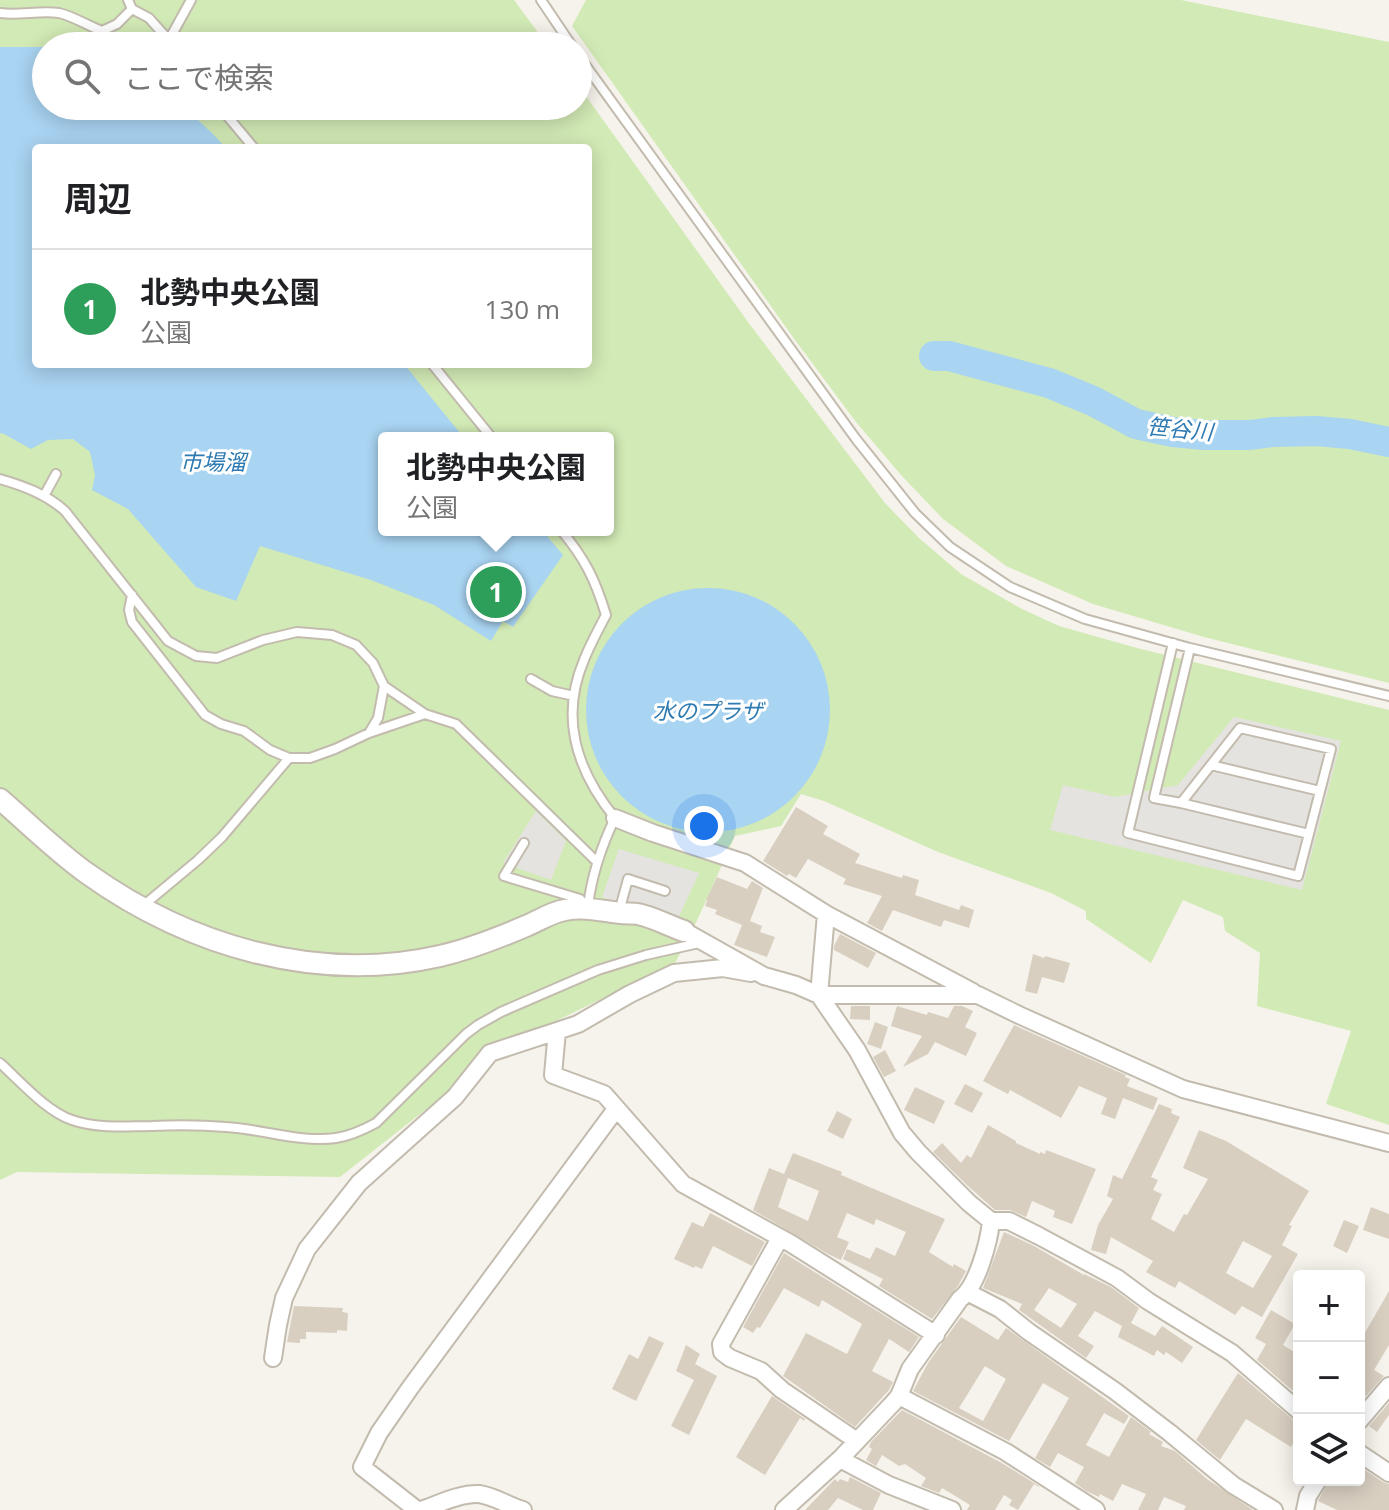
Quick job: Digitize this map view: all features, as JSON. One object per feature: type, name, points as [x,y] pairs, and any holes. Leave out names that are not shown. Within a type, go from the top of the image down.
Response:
[{"type":"street","points":[[0,799],[87,874],[170,923],[239,948],[316,964],[358,966],[403,963],[484,943],[564,910],[587,909],[639,914],[684,931],[764,976]]},
{"type":"street","points":[[615,818],[745,863],[826,914],[978,995],[1183,1089],[1389,1143]]},
{"type":"street","points":[[826,914],[819,995],[857,1050],[902,1133],[918,1152],[991,1221],[1009,1221],[1117,1278],[1232,1353],[1293,1406]]},
{"type":"street","points":[[273,1358],[284,1298],[307,1249],[359,1183],[455,1097],[490,1053],[578,1024],[674,973],[723,968],[796,985],[819,995],[978,995]]},
{"type":"street","points":[[557,1031],[553,1075],[604,1094],[683,1184],[780,1238],[936,1335]]},
{"type":"street","points":[[523,1510],[478,1494],[419,1510],[362,1467],[368,1452],[410,1388],[616,1109]]},
{"type":"street","points":[[784,1510],[840,1459],[899,1396],[910,1369],[960,1299],[969,1293],[990,1238],[991,1221]]},
{"type":"street","points":[[780,1238],[721,1344],[722,1352],[761,1371],[782,1390],[857,1441]]},
{"type":"street","points":[[969,1293],[1000,1309],[1137,1408],[1233,1485],[1274,1510]]},
{"type":"street","points":[[1365,1414],[1389,1386]]},
{"type":"street","points":[[899,1396],[1006,1452],[1096,1510]]},
{"type":"street","points":[[1365,1457],[1389,1473]]},
{"type":"street","points":[[840,1459],[889,1485],[952,1510]]},
{"type":"street","points":[[1305,1510],[1314,1486]]},
{"type":"lane","points":[[128,0],[132,9],[149,18],[162,32]]},
{"type":"lane","points":[[177,32],[191,0]]},
{"type":"lane","points":[[541,0],[563,32]]},
{"type":"lane","points":[[0,13],[63,14],[102,31],[117,24],[132,9]]},
{"type":"lane","points":[[592,74],[856,439],[924,522],[950,547],[1010,587],[1085,619],[1389,696]]},
{"type":"lane","points":[[231,120],[251,144]]},
{"type":"lane","points":[[435,368],[487,432]]},
{"type":"lane","points":[[44,496],[56,474]]},
{"type":"lane","points":[[0,479],[33,489],[54,501],[168,641],[196,656],[217,658],[263,640],[297,632],[332,635],[356,645],[373,663],[384,686],[425,714],[456,724],[597,862]]},
{"type":"lane","points":[[566,536],[596,584],[606,615],[582,663],[574,696],[573,731],[577,754],[594,788],[615,818],[592,877],[587,909]]},
{"type":"lane","points":[[132,595],[129,610],[132,622],[205,715],[244,731],[270,750],[289,758],[310,758],[425,714]]},
{"type":"lane","points":[[1173,643],[1128,833],[1298,876],[1331,749],[1240,728],[1181,803]]},
{"type":"lane","points":[[1190,648],[1154,798],[1309,834]]},
{"type":"lane","points":[[531,679],[552,691],[574,696]]},
{"type":"lane","points":[[369,733],[378,718],[384,686]]},
{"type":"lane","points":[[141,907],[222,837],[289,758]]},
{"type":"lane","points":[[1211,765],[1320,791]]},
{"type":"lane","points":[[524,843],[504,876],[580,899],[587,909]]},
{"type":"lane","points":[[619,913],[628,879],[665,891]]},
{"type":"lane","points":[[0,1063],[54,1111],[86,1125],[196,1125],[317,1139],[338,1138],[376,1123],[466,1034],[501,1012],[598,970],[704,941]]},
{"type":"green space","points":[[0,0],[514,0],[538,32],[32,32],[32,120],[592,120],[592,105],[748,322],[885,503],[961,574],[1059,626],[1389,710],[1389,1125],[1326,1104],[1351,1031],[1257,1006],[1260,953],[1225,931],[1223,917],[1183,900],[1151,963],[1086,919],[1086,911],[1051,893],[938,852],[824,801],[801,794],[781,826],[735,836],[675,963],[556,1021],[448,1092],[340,1177],[17,1172],[0,1180]]},
{"type":"green space","points":[[586,0],[1181,0],[1389,42],[1389,683],[1204,637],[1093,604],[1006,566],[943,519],[856,422],[795,340],[592,54],[592,32],[576,32],[572,26]]},
{"type":"shaded area","points":[[1234,717],[1341,741],[1302,890],[1050,830],[1063,785],[1115,797],[1178,785]]},
{"type":"shaded area","points":[[536,811],[566,841],[551,880],[503,863]]},
{"type":"shaded area","points":[[619,849],[699,873],[676,923],[602,897]]},
{"type":"water","name":"市場溜","points":[[0,47],[32,47],[32,120],[198,120],[222,144],[32,144],[32,368],[407,368],[459,432],[378,432],[378,536],[547,536],[563,555],[513,627],[503,621],[491,641],[434,605],[371,580],[260,546],[236,601],[196,587],[128,509],[92,490],[95,475],[90,452],[73,439],[48,440],[31,449],[0,433]]},
{"type":"water","name":"水のプラザ","points":[[708,588],[732,590],[755,597],[776,608],[794,624],[810,642],[821,663],[828,686],[828,734],[821,757],[810,778],[794,796],[776,812],[755,823],[732,830],[708,832],[684,830],[661,823],[640,812],[622,796],[606,778],[595,757],[588,734],[586,710],[588,686],[595,663],[606,642],[622,624],[640,608],[661,597],[684,590]]},
{"type":"building","points":[[796,807],[828,826],[823,834],[860,854],[855,863],[902,878],[903,875],[919,880],[915,895],[959,910],[961,905],[974,910],[969,928],[944,920],[941,927],[893,910],[882,931],[867,923],[882,896],[843,884],[846,879],[808,859],[796,878],[763,861]]},
{"type":"building","points":[[717,877],[747,889],[752,881],[763,888],[750,921],[762,926],[760,932],[775,937],[767,957],[734,945],[742,925],[715,914],[717,910],[705,906]]},
{"type":"building","points":[[840,934],[876,953],[868,968],[834,950]]},
{"type":"building","points":[[1033,954],[1070,963],[1064,983],[1042,977],[1037,994],[1025,991]]},
{"type":"building","points":[[851,1006],[870,1006],[870,1020],[850,1019]]},
{"type":"building","points":[[897,1006],[948,1018],[954,1006],[973,1011],[965,1027],[977,1033],[966,1056],[935,1042],[928,1054],[903,1067],[922,1036],[891,1026]]},
{"type":"building","points":[[875,1022],[888,1027],[881,1049],[867,1044]]},
{"type":"building","points":[[1014,1025],[1126,1075],[1130,1079],[1127,1086],[1158,1098],[1153,1110],[1123,1098],[1115,1119],[1101,1114],[1107,1098],[1079,1086],[1061,1118],[1010,1090],[1008,1094],[983,1081]]},
{"type":"building","points":[[885,1050],[896,1071],[884,1077],[873,1057]]},
{"type":"building","points":[[965,1084],[983,1093],[972,1113],[954,1104]]},
{"type":"building","points":[[915,1087],[945,1101],[934,1124],[904,1110]]},
{"type":"building","points":[[1159,1104],[1172,1109],[1171,1113],[1180,1117],[1151,1177],[1158,1180],[1153,1190],[1162,1194],[1151,1219],[1174,1232],[1208,1179],[1183,1168],[1199,1130],[1226,1141],[1309,1191],[1289,1225],[1292,1226],[1282,1245],[1298,1254],[1262,1317],[1242,1306],[1235,1315],[1179,1281],[1175,1288],[1146,1272],[1153,1261],[1111,1237],[1106,1254],[1091,1250],[1098,1225],[1113,1199],[1107,1196],[1113,1175],[1122,1179]],"holes":[[[1243,1241],[1272,1256],[1253,1288],[1226,1273]]]},
{"type":"building","points":[[837,1111],[852,1119],[843,1139],[827,1131]]},
{"type":"building","points":[[988,1125],[1040,1154],[1045,1154],[1046,1150],[1096,1169],[1072,1224],[1053,1217],[1055,1211],[1032,1201],[1026,1217],[1010,1210],[995,1210],[933,1152],[942,1143],[961,1163],[967,1155],[971,1158]]},
{"type":"building","points":[[793,1153],[945,1219],[929,1252],[966,1271],[932,1319],[879,1286],[883,1279],[843,1259],[847,1249],[870,1259],[876,1247],[895,1256],[906,1232],[876,1219],[874,1225],[847,1213],[837,1237],[849,1242],[841,1260],[753,1210],[769,1168],[784,1174]],"holes":[[[788,1178],[819,1191],[808,1221],[778,1207]]]},
{"type":"building","points":[[1371,1207],[1389,1214],[1389,1239],[1363,1230]]},
{"type":"building","points":[[710,1213],[765,1242],[752,1266],[713,1246],[702,1269],[674,1259],[692,1222],[703,1227]]},
{"type":"building","points":[[1344,1220],[1359,1226],[1347,1253],[1333,1246]]},
{"type":"building","points":[[1004,1232],[1111,1287],[1139,1308],[1131,1323],[1155,1336],[1162,1326],[1193,1347],[1182,1363],[1166,1352],[1164,1355],[1157,1350],[1154,1356],[1118,1337],[1122,1326],[1095,1311],[1078,1336],[1094,1346],[1086,1358],[1019,1310],[1022,1304],[983,1288]],"holes":[[[1049,1288],[1077,1304],[1061,1328],[1034,1310]]]},
{"type":"building","points":[[784,1253],[919,1337],[909,1352],[889,1339],[872,1371],[893,1382],[855,1427],[783,1376],[806,1333],[847,1354],[862,1324],[822,1300],[819,1307],[784,1288],[760,1328],[757,1327],[753,1333],[743,1327]]},
{"type":"building","points":[[1389,1291],[1389,1345],[1374,1370],[1384,1376],[1366,1396],[1365,1395],[1365,1333]]},
{"type":"building","points":[[294,1306],[343,1308],[342,1312],[348,1313],[347,1331],[306,1332],[306,1339],[300,1339],[300,1343],[287,1342]]},
{"type":"building","points":[[1271,1310],[1293,1323],[1283,1345],[1293,1351],[1293,1391],[1257,1360],[1266,1344],[1255,1338]]},
{"type":"building","points":[[961,1317],[998,1340],[1006,1328],[1129,1416],[1124,1424],[1104,1413],[1086,1445],[1109,1457],[1131,1417],[1163,1442],[1161,1446],[1175,1451],[1207,1479],[1253,1510],[1184,1510],[1186,1506],[1164,1497],[1158,1510],[1138,1510],[1146,1494],[1122,1484],[1113,1501],[1100,1494],[1099,1497],[1075,1483],[1084,1467],[1058,1453],[1050,1467],[1035,1458],[1069,1398],[1043,1383],[1009,1441],[913,1391],[928,1363]],"holes":[[[985,1366],[1006,1379],[983,1421],[959,1408]]]},
{"type":"building","points":[[649,1336],[664,1343],[636,1401],[612,1389],[629,1354],[638,1359]]},
{"type":"building","points":[[686,1345],[700,1354],[695,1364],[717,1376],[689,1435],[671,1426],[694,1380],[676,1371]]},
{"type":"building","points":[[1238,1373],[1293,1419],[1291,1447],[1246,1419],[1220,1460],[1196,1440]]},
{"type":"building","points":[[772,1396],[805,1419],[800,1418],[765,1475],[736,1457]]},
{"type":"building","points":[[1389,1403],[1389,1415],[1377,1432],[1369,1426]]},
{"type":"building","points":[[902,1410],[1000,1462],[1039,1487],[1034,1484],[1018,1510],[1009,1505],[1012,1500],[1004,1495],[995,1510],[967,1510],[970,1505],[942,1488],[939,1493],[921,1486],[926,1478],[905,1464],[899,1466],[882,1455],[876,1466],[866,1460],[872,1449],[869,1447],[871,1442]]},
{"type":"building","points":[[1365,1470],[1389,1484],[1389,1510],[1337,1510],[1318,1501],[1326,1486],[1365,1486]]},
{"type":"building","points":[[850,1477],[881,1493],[873,1510],[863,1510],[838,1498],[828,1510],[805,1510],[835,1479],[848,1482]]},
{"type":"waterway","name":"笹谷川","points":[[934,356],[949,356],[1049,383],[1093,401],[1136,424],[1173,432],[1250,435],[1316,431],[1389,442]]},
{"type":"place","name":"北勢中央公園","points":[[496,592]]}]
